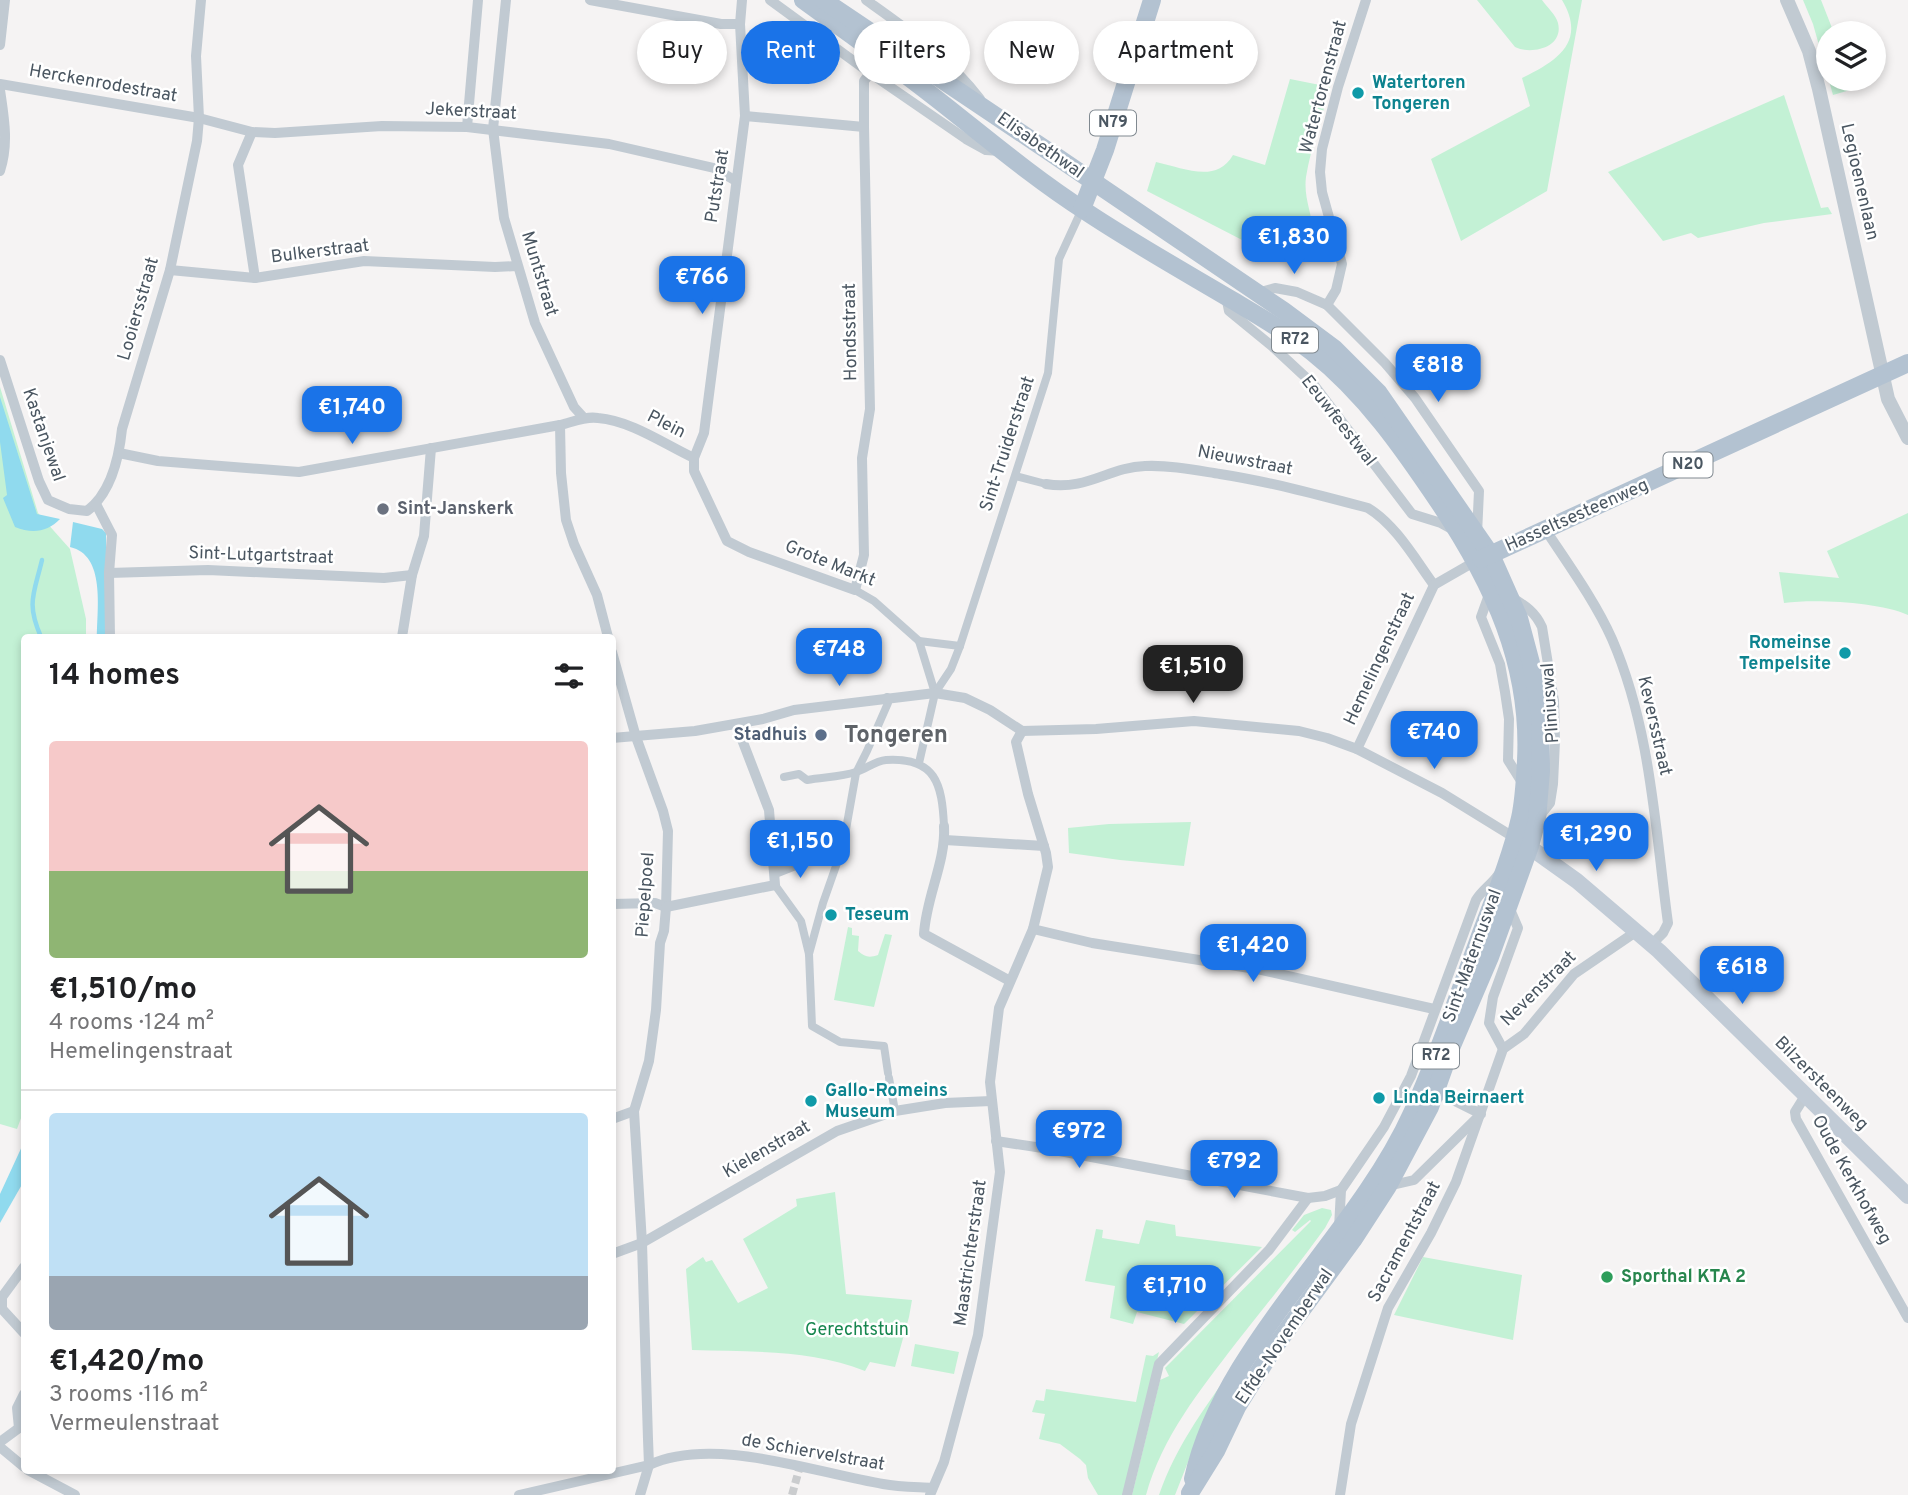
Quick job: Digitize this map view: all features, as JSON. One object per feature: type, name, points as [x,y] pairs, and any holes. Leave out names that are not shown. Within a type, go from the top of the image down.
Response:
[{"type":"main road","name":"Elisabethwal","points":[[803,0],[1082,209]]},
{"type":"main road","name":"Elisabethwal","points":[[822,0],[1092,182]]},
{"type":"main road","name":"N79","points":[[1082,209],[1105,150],[1152,0]]},
{"type":"main road","name":"Eeuwfeestwal","points":[[1092,182],[1335,349],[1378,392],[1482,558]]},
{"type":"main road","name":"Eeuwfeestwal","points":[[1082,209],[1308,349],[1357,393],[1468,534]]},
{"type":"main road","name":"Hasseltsesteenweg","points":[[1482,558],[1908,363]]},
{"type":"main road","name":"Pliniuswal","points":[[1482,558],[1490,592],[1507,631],[1519,670],[1526,713],[1525,788],[1521,814],[1523,842]]},
{"type":"main road","name":"Pliniuswal","points":[[1482,558],[1510,597],[1531,663],[1540,713],[1541,771],[1537,820],[1523,842]]},
{"type":"main road","name":"Bilzersteenweg","points":[[1523,842],[1577,881],[1651,944],[1908,1196]]},
{"type":"main road","name":"Sint-Maternuswal","points":[[1388,1186],[1426,1116],[1430,1089],[1506,865],[1523,842]]},
{"type":"main road","name":"Sint-Maternuswal","points":[[1339,1233],[1366,1196],[1430,1089],[1509,907],[1523,842]]},
{"type":"main road","name":"Elfde-Novemberwal","points":[[1190,1494],[1216,1451],[1237,1407],[1273,1349],[1353,1240],[1388,1186]]},
{"type":"main road","name":"Elfde-Novemberwal","points":[[1190,1494],[1199,1452],[1241,1370],[1339,1233]]},
{"type":"street","points":[[0,45],[5,0]]},
{"type":"street","name":"Looiersstraat","points":[[96,504],[105,490],[119,453],[122,429],[170,270],[197,141],[199,118],[196,56],[201,0]]},
{"type":"street","points":[[467,127],[478,0]]},
{"type":"street","name":"Muntstraat","points":[[506,0],[493,128],[504,218],[541,339],[574,407],[584,418]]},
{"type":"street","points":[[590,0],[721,24],[740,24]]},
{"type":"street","name":"Putstraat","points":[[694,458],[704,433],[745,116],[741,0]]},
{"type":"street","name":"Elisabethwal","points":[[770,0],[854,61]]},
{"type":"street","name":"Elisabethwal","points":[[866,0],[920,38],[962,76],[988,110]]},
{"type":"street","name":"Watertorenstraat","points":[[1327,305],[1336,290],[1342,264],[1322,192],[1322,149],[1338,87],[1366,0]]},
{"type":"street","name":"Legioenenlaan","points":[[1787,0],[1809,51],[1819,89],[1888,399],[1908,438]]},
{"type":"street","name":"Herckenrodestraat","points":[[0,84],[199,118]]},
{"type":"street","name":"Hondsstraat","points":[[855,590],[864,555],[862,458],[870,409],[864,84]]},
{"type":"street","name":"Elisabethwal","points":[[886,84],[965,139],[986,150],[1006,152]]},
{"type":"street","points":[[0,90],[6,153],[0,171]]},
{"type":"street","points":[[745,116],[864,127]]},
{"type":"street","name":"Jekerstraat","points":[[199,118],[251,132],[275,133],[382,126],[493,128],[609,144],[714,168],[736,181]]},
{"type":"street","points":[[251,132],[238,165],[255,278]]},
{"type":"street","name":"Sint-Truiderstraat","points":[[960,646],[1048,373],[1059,259],[1082,209]]},
{"type":"street","name":"Bulkerstraat","points":[[170,270],[255,278],[364,261],[517,266]]},
{"type":"street","name":"Eeuwfeestwal","points":[[1226,296],[1229,311],[1314,385],[1412,514],[1468,534],[1479,491],[1415,398],[1385,363],[1327,305],[1297,292],[1275,288],[1256,293]]},
{"type":"street","name":"Kastanjewal","points":[[0,360],[39,481],[48,500],[69,509],[87,511],[96,504]]},
{"type":"street","points":[[119,453],[158,461],[299,472],[561,425],[584,418]]},
{"type":"street","name":"Plein","points":[[584,418],[598,418],[631,427],[694,458],[694,471],[722,531]]},
{"type":"street","points":[[561,425],[561,472],[566,520],[597,596],[607,634]]},
{"type":"street","points":[[402,634],[412,575],[424,536],[431,449]]},
{"type":"street","name":"Nieuwstraat","points":[[1016,477],[1063,487],[1080,485],[1141,466],[1174,466],[1279,484],[1368,508],[1376,513],[1434,585]]},
{"type":"street","points":[[96,504],[112,535],[109,573],[110,634]]},
{"type":"street","name":"Keversstraat","points":[[1545,529],[1611,637],[1631,691],[1657,822],[1668,923],[1663,933],[1651,944]]},
{"type":"street","name":"Grote Markt","points":[[722,531],[727,541],[738,547],[855,590],[874,601],[919,641]]},
{"type":"street","name":"Hemelingenstraat","points":[[1022,731],[1096,729],[1194,721],[1298,731],[1328,737],[1357,749],[1434,585],[1482,558]]},
{"type":"street","name":"Sint-Lutgartstraat","points":[[109,573],[208,570],[384,578],[412,575]]},
{"type":"street","points":[[919,763],[935,693],[951,669],[960,646],[919,641],[935,693]]},
{"type":"street","name":"Piepelpoel","points":[[616,666],[667,831],[666,907],[649,1061],[634,1111]]},
{"type":"street","points":[[616,738],[695,732],[794,710],[935,693],[965,698],[990,710],[1022,731]]},
{"type":"street","points":[[808,954],[843,846],[856,773],[888,703],[887,697]]},
{"type":"street","points":[[736,724],[769,810],[775,879],[801,921],[808,954],[812,1026],[840,1042],[884,1046],[895,1111]]},
{"type":"street","name":"Maastrichterstraat","points":[[931,1492],[944,1462],[978,1335],[1000,1172],[991,1101],[999,1008],[1033,929],[1048,867],[1016,742],[1022,731]]},
{"type":"street","points":[[1357,749],[1442,793],[1523,842]]},
{"type":"street","points":[[784,777],[799,774],[807,780],[856,773],[885,760],[919,763],[933,773],[943,805],[945,840],[925,919],[924,934],[1010,981]]},
{"type":"street","points":[[945,840],[1044,846]]},
{"type":"street","points":[[616,904],[655,903],[666,907],[775,879],[813,858],[843,846]]},
{"type":"street","name":"Sint-Maternuswal","points":[[1341,1190],[1384,1126],[1411,1076],[1476,900],[1506,865]]},
{"type":"street","name":"Sint-Maternuswal","points":[[1503,1049],[1489,1023],[1493,997],[1518,928],[1509,907]]},
{"type":"street","points":[[1033,929],[1092,943],[1262,970],[1434,1009]]},
{"type":"street","name":"Nevenstraat","points":[[1503,1049],[1524,1034],[1574,974],[1637,932]]},
{"type":"street","name":"Sacramentstraat","points":[[1340,1495],[1351,1424],[1388,1308],[1431,1233],[1456,1182],[1503,1049]]},
{"type":"street","points":[[1388,1186],[1414,1180],[1481,1114],[1430,1089]]},
{"type":"street","name":"Oude Kerkhofweg","points":[[1805,1096],[1795,1112],[1796,1119],[1908,1318]]},
{"type":"street","name":"Kielenstraat","points":[[616,1253],[642,1243],[837,1131],[895,1111],[945,1103],[991,1101]]},
{"type":"street","points":[[616,1118],[634,1111],[642,1243],[649,1465],[640,1495]]},
{"type":"street","points":[[996,1141],[1308,1198],[1341,1190],[1339,1233]]},
{"type":"street","points":[[1127,1495],[1159,1364],[1269,1250],[1308,1198]]},
{"type":"street","points":[[21,1271],[2,1297],[2,1309],[21,1330]]},
{"type":"street","points":[[21,1400],[17,1408],[21,1423]]},
{"type":"street","points":[[0,1442],[21,1428]]},
{"type":"street","points":[[0,1447],[21,1465]]},
{"type":"street","name":"de Schiervelstraat","points":[[616,1473],[649,1465],[667,1457],[714,1454],[759,1459],[883,1490],[931,1492]]},
{"type":"street","points":[[35,1474],[75,1495]]},
{"type":"street","name":"de Schiervelstraat","points":[[519,1495],[610,1474]]},
{"type":"green space","points":[[1477,0],[1542,0],[1557,20],[1559,32],[1551,44],[1537,50],[1515,47]]},
{"type":"green space","points":[[1562,0],[1582,0],[1547,191],[1461,241],[1431,159],[1530,106],[1522,78],[1557,57],[1570,39],[1569,15]]},
{"type":"green space","points":[[1803,0],[1821,0],[1829,21],[1816,21],[1816,35]]},
{"type":"green space","points":[[1290,79],[1330,87],[1306,177],[1312,236],[1304,255],[1272,242],[1246,242],[1147,191],[1156,162],[1209,172],[1226,164],[1233,155],[1265,165]]},
{"type":"green space","points":[[1784,95],[1821,208],[1828,207],[1832,214],[1764,223],[1698,238],[1691,233],[1663,241],[1608,172]]},
{"type":"green space","points":[[0,387],[38,513],[70,549],[86,619],[86,634],[21,634],[21,1118],[17,1129],[0,1124]]},
{"type":"green space","points":[[1908,513],[1908,615],[1880,607],[1847,603],[1784,603],[1779,572],[1839,578],[1827,551]]},
{"type":"green space","points":[[1191,822],[1184,866],[1069,853],[1068,828]]},
{"type":"green space","points":[[848,927],[852,928],[852,935],[859,936],[858,951],[867,956],[878,955],[885,934],[892,935],[874,1007],[834,1000]]},
{"type":"green space","name":"Gerechtstuin","points":[[835,1192],[846,1294],[912,1300],[895,1367],[870,1362],[865,1371],[802,1355],[692,1350],[686,1269],[703,1257],[706,1262],[712,1260],[738,1303],[768,1288],[743,1239],[797,1206],[796,1199]]},
{"type":"green space","points":[[1322,1208],[1331,1210],[1332,1215],[1325,1228],[1196,1396],[1162,1453],[1146,1495],[1132,1495],[1160,1380],[1169,1376],[1165,1368],[1311,1221],[1295,1232],[1292,1230],[1304,1215]]},
{"type":"green space","points":[[1146,1220],[1175,1225],[1176,1236],[1262,1247],[1184,1324],[1137,1312],[1133,1324],[1110,1318],[1115,1286],[1085,1281],[1096,1229],[1103,1230],[1102,1238],[1139,1244]]},
{"type":"green space","points":[[1423,1257],[1522,1275],[1513,1340],[1394,1315]]},
{"type":"green space","points":[[915,1344],[959,1352],[954,1374],[911,1366]]},
{"type":"green space","points":[[1159,1352],[1124,1495],[1098,1495],[1088,1478],[1086,1465],[1080,1459],[1060,1444],[1039,1439],[1045,1414],[1032,1412],[1036,1400],[1044,1401],[1046,1389],[1136,1402],[1146,1355],[1153,1356]]},
{"type":"green space","points":[[1230,1372],[1201,1429],[1175,1495],[1159,1495],[1181,1446]]},
{"type":"water","points":[[0,397],[37,514],[60,519],[45,529],[28,531],[15,527],[3,498],[7,495],[0,442]]},
{"type":"water","points":[[73,522],[102,529],[106,533],[107,634],[97,634],[97,584],[89,560],[70,547]]},
{"type":"water","points":[[21,1148],[21,1186],[0,1223],[0,1194]]},
{"type":"waterway","points":[[40,634],[34,615],[33,598],[42,560]]},
{"type":"tunnel","points":[[792,1495],[800,1466]]},
{"type":"place","name":"Watertoren Tongeren","points":[[1358,93]]},
{"type":"place","name":"Sint-Janskerk","points":[[383,509]]},
{"type":"place","name":"Romeinse Tempelsite","points":[[1845,653]]},
{"type":"place","name":"Stadhuis","points":[[821,735]]},
{"type":"place","name":"Teseum","points":[[831,915]]},
{"type":"place","name":"Linda Beirnaert","points":[[1379,1098]]},
{"type":"place","name":"Gallo-Romeins Museum","points":[[811,1101]]},
{"type":"place","name":"Sporthal KTA 2","points":[[1607,1277]]},
{"type":"district","name":"Tongeren","points":[[896,736]]}]
